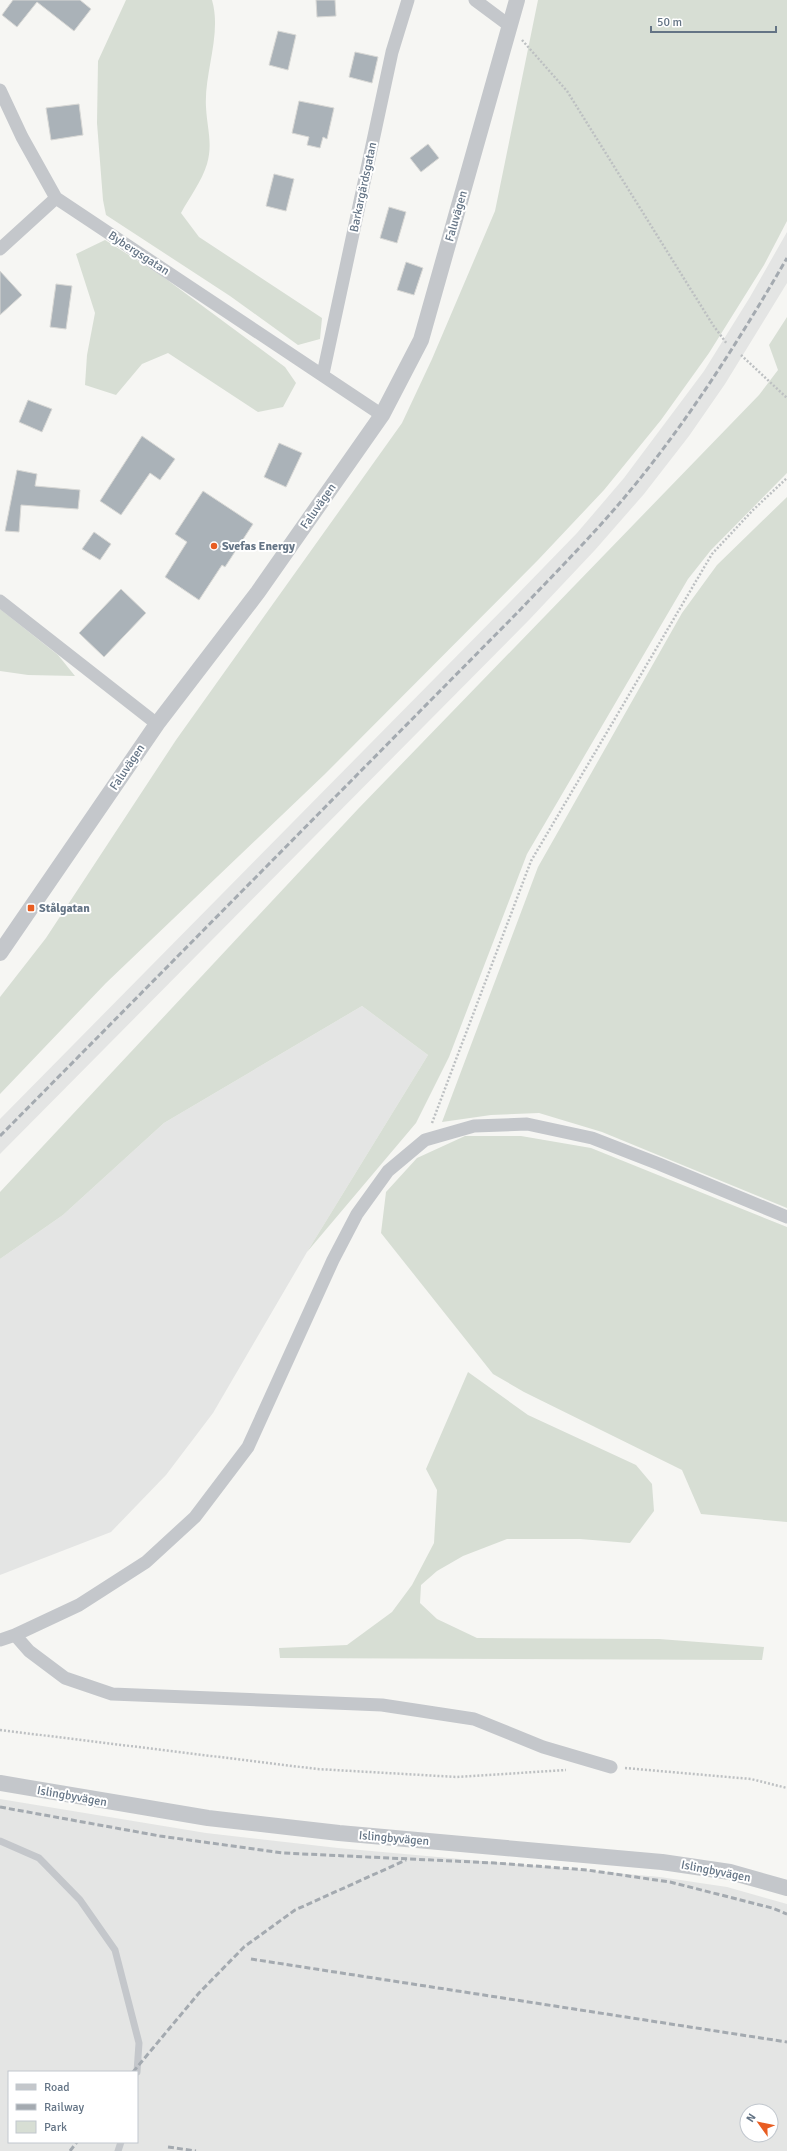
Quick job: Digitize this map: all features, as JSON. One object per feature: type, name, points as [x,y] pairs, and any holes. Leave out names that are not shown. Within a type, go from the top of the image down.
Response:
[{"type":"street","name":"Barkargärdsgatan","points":[[323,374],[392,52],[408,0]]},
{"type":"street","points":[[475,0],[510,26]]},
{"type":"street","name":"Faluvägen","points":[[0,953],[157,724],[258,592],[382,415],[420,340],[517,0]]},
{"type":"street","name":"Bybergsgatan","points":[[0,90],[22,137],[56,198],[323,374]]},
{"type":"street","points":[[0,249],[56,198]]},
{"type":"street","points":[[323,374],[382,415]]},
{"type":"street","points":[[0,601],[157,724]]},
{"type":"street","points":[[0,1640],[15,1635],[79,1605],[146,1562],[195,1518],[248,1447],[333,1260],[358,1214],[388,1171],[425,1140],[474,1126],[534,1125],[592,1138],[787,1217]]},
{"type":"street","points":[[15,1635],[29,1651],[65,1678],[112,1694],[397,1707],[474,1719],[543,1747],[612,1767]]},
{"type":"street","name":"Islingbyvägen","points":[[0,1784],[208,1818],[340,1833],[662,1862],[730,1872],[787,1888]]},
{"type":"lane","points":[[0,1841],[39,1858],[80,1900],[116,1950],[139,2043],[136,2071]]},
{"type":"path","points":[[510,26],[567,91],[712,325],[727,344]]},
{"type":"path","points":[[741,355],[787,398]]},
{"type":"path","points":[[425,1140],[531,861],[712,554],[753,510],[787,478]]},
{"type":"path","points":[[0,1730],[316,1769],[457,1777],[573,1770]]},
{"type":"path","points":[[612,1767],[752,1779],[787,1788]]},
{"type":"shaded area","points":[[787,232],[787,283],[725,384],[689,436],[644,494],[595,550],[529,620],[0,1154],[0,1119],[510,602],[577,533],[624,478],[704,371],[750,297]]},
{"type":"shaded area","points":[[362,1006],[428,1055],[307,1252],[213,1413],[166,1475],[111,1532],[0,1575],[0,1259],[63,1215],[164,1123]]},
{"type":"shaded area","points":[[0,1799],[206,1833],[338,1848],[660,1877],[727,1887],[787,1904],[787,2151],[0,2151]]},
{"type":"green space","points":[[126,0],[212,0],[215,13],[215,26],[206,94],[210,142],[209,156],[202,177],[181,213],[199,237],[322,318],[320,339],[298,345],[230,296],[106,215],[103,200],[97,123],[98,61]]},
{"type":"green space","points":[[538,0],[787,0],[787,221],[764,265],[709,353],[661,420],[604,490],[538,560],[325,774],[106,983],[0,1094],[0,997],[46,938],[176,740],[402,423],[432,359],[495,211]]},
{"type":"green space","points":[[105,240],[162,276],[285,367],[296,383],[283,407],[258,412],[168,353],[142,364],[116,395],[85,385],[87,355],[95,313],[76,254]]},
{"type":"green space","points":[[787,317],[787,473],[711,550],[688,579],[527,854],[449,1057],[416,1123],[307,1252],[428,1055],[362,1006],[164,1123],[63,1215],[0,1259],[0,1192],[358,809],[759,395],[778,370],[769,345]]},
{"type":"green space","points":[[787,497],[787,1208],[602,1132],[539,1113],[491,1115],[442,1122],[538,867],[682,613],[717,565]]},
{"type":"green space","points":[[0,609],[58,655],[75,676],[28,675],[0,671]]},
{"type":"green space","points":[[465,1136],[521,1136],[591,1148],[787,1227],[787,1522],[701,1514],[682,1470],[524,1392],[493,1374],[381,1233],[386,1192],[417,1158]]},
{"type":"green space","points":[[468,1372],[528,1415],[636,1465],[652,1484],[654,1511],[630,1543],[580,1539],[507,1539],[463,1556],[437,1571],[421,1585],[420,1603],[437,1619],[477,1638],[659,1639],[764,1647],[762,1660],[280,1658],[279,1648],[347,1645],[392,1612],[412,1585],[434,1543],[437,1490],[426,1469]]},
{"type":"building","points":[[13,0],[80,0],[91,9],[74,31],[37,2],[17,27],[2,15]]},
{"type":"building","points":[[316,0],[335,0],[336,16],[317,17]]},
{"type":"building","points":[[278,31],[296,35],[288,70],[269,65]]},
{"type":"building","points":[[355,52],[378,57],[372,83],[349,77]]},
{"type":"building","points":[[299,101],[334,108],[327,139],[323,137],[320,148],[307,145],[309,137],[292,133]]},
{"type":"building","points":[[79,104],[83,135],[51,140],[46,108]]},
{"type":"building","points":[[428,144],[439,158],[421,172],[410,158]]},
{"type":"building","points":[[274,174],[294,179],[286,211],[266,206]]},
{"type":"building","points":[[389,207],[406,212],[397,243],[380,238]]},
{"type":"building","points":[[406,262],[423,268],[414,295],[397,290]]},
{"type":"building","points":[[0,271],[22,295],[0,315]]},
{"type":"building","points":[[56,284],[72,286],[66,329],[50,327]]},
{"type":"building","points":[[28,400],[52,409],[42,432],[19,422]]},
{"type":"building","points":[[142,436],[175,459],[160,480],[150,473],[121,515],[100,501]]},
{"type":"building","points":[[279,443],[302,453],[286,487],[264,477]]},
{"type":"building","points":[[17,470],[37,474],[35,486],[80,490],[78,509],[21,505],[19,532],[5,531]]},
{"type":"building","points":[[203,491],[253,524],[225,567],[222,565],[199,600],[165,577],[187,542],[175,534]]},
{"type":"building","points":[[94,532],[111,544],[100,560],[82,549]]},
{"type":"building","points":[[121,589],[146,613],[104,657],[79,633]]},
{"type":"railway","points":[[0,1136],[578,550],[634,486],[676,432],[734,346],[787,258]]},
{"type":"railway","points":[[0,1807],[160,1836],[283,1853],[495,1863],[587,1870],[670,1882],[772,1908],[787,1914]]},
{"type":"railway","points":[[134,2071],[199,1993],[244,1947],[295,1910],[406,1860]]},
{"type":"railway","points":[[251,1959],[787,2042]]},
{"type":"railway","points":[[70,2151],[76,2143]]},
{"type":"railway","points":[[168,2147],[196,2151]]},
{"type":"place","name":"Svefas Energy","points":[[214,546]]},
{"type":"place","name":"Stålgatan","points":[[31,908]]}]
